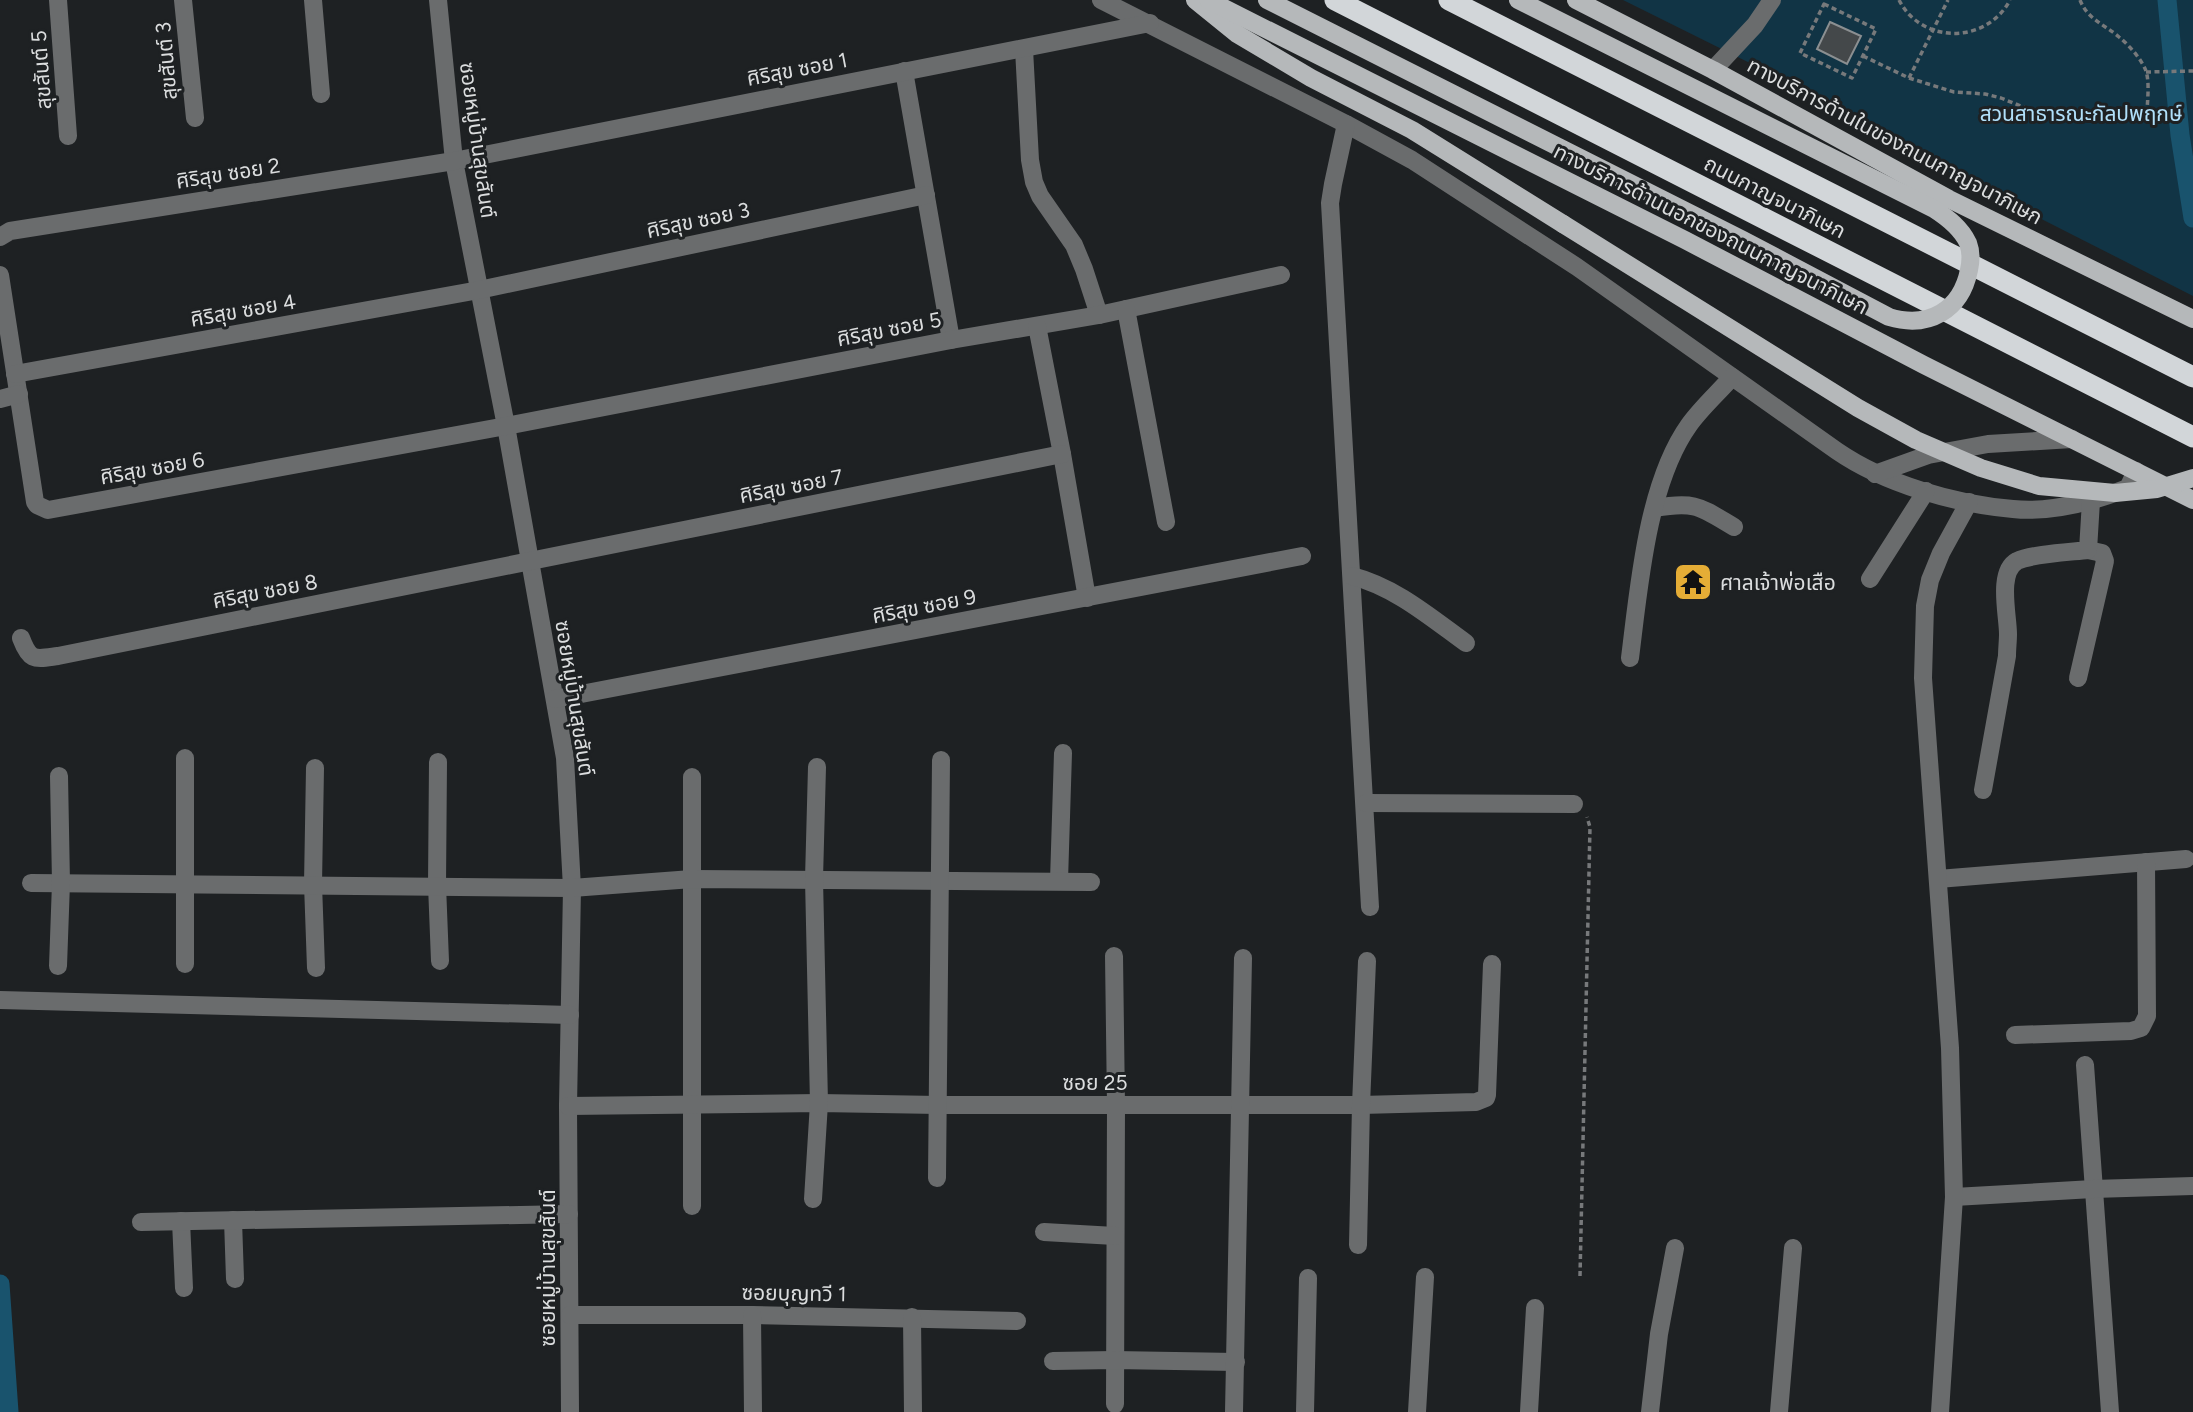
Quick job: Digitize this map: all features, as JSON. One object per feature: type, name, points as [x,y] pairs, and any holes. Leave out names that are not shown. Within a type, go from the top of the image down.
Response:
[{"type":"highway","name":"ถนนกาญจนาภิเษก","points":[[1335,0],[2193,437]]},
{"type":"highway","name":"ถนนกาญจนาภิเษก","points":[[1450,0],[2193,377]]},
{"type":"main road","points":[[1195,0],[1237,34],[1311,78],[1412,130],[1858,408],[1916,440],[1981,468],[2039,486],[2103,492],[2157,489],[2193,478]]},
{"type":"main road","name":"ทางบริการด้านนอกของถนนกาญจนาภิเษก","points":[[1208,0],[1673,233],[1924,365],[2193,500]]},
{"type":"main road","points":[[1267,0],[1743,240],[1889,317],[1911,322],[1934,317],[1957,300],[1967,283],[1971,261],[1969,245],[1946,216],[1518,0]]},
{"type":"main road","name":"ทางบริการด้านในของถนนกาญจนาภิเษก","points":[[1576,0],[1713,70],[1949,199],[2193,318]]},
{"type":"street","name":"สุขสันต์ 5","points":[[58,0],[68,136]]},
{"type":"street","name":"สุขสันต์ 3","points":[[183,0],[195,118]]},
{"type":"street","points":[[313,0],[321,94]]},
{"type":"street","name":"ซอยหมู่บ้านสุขสันต์","points":[[438,0],[454,161],[506,426],[565,758],[572,888],[568,1106],[570,1412]]},
{"type":"street","points":[[1101,0],[1412,160],[1566,260],[1847,458],[1875,474],[1926,491],[2015,510],[2091,501],[2128,488],[2136,471]]},
{"type":"street","points":[[1713,70],[1755,25],[1772,0]]},
{"type":"street","name":"ศิริสุข ซอย 1","points":[[454,161],[1150,23]]},
{"type":"street","points":[[1024,49],[1030,160],[1034,182],[1040,196],[1074,245],[1099,315]]},
{"type":"street","points":[[904,71],[951,340]]},
{"type":"street","points":[[1346,124],[1330,203],[1370,907]]},
{"type":"street","name":"ศิริสุข ซอย 2","points":[[5,234],[454,161]]},
{"type":"street","name":"ศิริสุข ซอย 3","points":[[479,290],[926,195]]},
{"type":"street","name":"ศิริสุข ซอย 6","points":[[0,275],[9,366],[19,394],[35,502],[48,510],[506,426]]},
{"type":"street","name":"ศิริสุข ซอย 5","points":[[506,426],[951,340],[1099,315],[1281,275]]},
{"type":"street","name":"ศิริสุข ซอย 4","points":[[9,366],[479,290]]},
{"type":"street","points":[[1126,309],[1166,522]]},
{"type":"street","points":[[1037,326],[1087,598]]},
{"type":"street","points":[[1630,658],[1641,571],[1654,508],[1665,474],[1678,442],[1690,424],[1732,377]]},
{"type":"street","points":[[0,399],[19,394]]},
{"type":"street","points":[[1875,474],[1928,455],[1988,444],[2072,439]]},
{"type":"street","name":"ศิริสุข ซอย 7","points":[[529,561],[1062,454]]},
{"type":"street","points":[[1870,579],[1926,491]]},
{"type":"street","points":[[2088,550],[2091,501]]},
{"type":"street","points":[[1940,1412],[1954,1197],[1950,1048],[1923,678],[1924,606],[1930,580],[1941,553],[1969,502]]},
{"type":"street","points":[[1654,508],[1688,504],[1702,508],[1734,527]]},
{"type":"street","points":[[1983,790],[2007,656],[2005,588],[2010,568],[2017,562],[2088,550],[2102,553],[2105,561],[2078,678]]},
{"type":"street","name":"ศิริสุข ซอย 9","points":[[555,699],[1302,556]]},
{"type":"street","name":"ศิริสุข ซอย 8","points":[[21,638],[31,657],[38,659],[58,656],[529,561]]},
{"type":"street","points":[[1352,576],[1382,586],[1466,643]]},
{"type":"street","points":[[1059,881],[1063,753]]},
{"type":"street","points":[[185,758],[185,964]]},
{"type":"street","points":[[937,1178],[941,760]]},
{"type":"street","points":[[438,762],[437,885],[440,961]]},
{"type":"street","points":[[813,1199],[819,1103],[814,879],[817,767]]},
{"type":"street","points":[[315,768],[313,884],[316,968]]},
{"type":"street","points":[[58,967],[61,883],[59,776]]},
{"type":"street","points":[[692,778],[692,1206]]},
{"type":"street","points":[[1366,803],[1574,804]]},
{"type":"street","points":[[1938,879],[2186,859]]},
{"type":"street","points":[[2015,1035],[2131,1031],[2141,1028],[2147,1016],[2146,862]]},
{"type":"street","points":[[31,883],[572,888],[692,879],[1091,882]]},
{"type":"street","points":[[1114,956],[1115,1404]]},
{"type":"street","points":[[1234,1412],[1243,958]]},
{"type":"street","points":[[1358,1245],[1367,961]]},
{"type":"street","name":"ซอย 25","points":[[568,1106],[819,1103],[1361,1105],[1476,1102],[1486,1098],[1492,964]]},
{"type":"street","points":[[0,1000],[570,1015]]},
{"type":"street","points":[[2085,1065],[2110,1412]]},
{"type":"street","points":[[1954,1197],[2193,1186]]},
{"type":"street","points":[[141,1222],[569,1214]]},
{"type":"street","points":[[233,1220],[235,1279]]},
{"type":"street","points":[[181,1221],[184,1287]]},
{"type":"street","points":[[1044,1232],[1115,1236]]},
{"type":"street","points":[[1650,1412],[1659,1334],[1675,1248]]},
{"type":"street","points":[[1779,1412],[1793,1248]]},
{"type":"street","points":[[1416,1412],[1425,1277]]},
{"type":"street","points":[[1305,1412],[1308,1278]]},
{"type":"street","points":[[1529,1412],[1535,1308]]},
{"type":"street","name":"ซอยบุญทวี 1","points":[[570,1315],[912,1317],[1017,1321]]},
{"type":"street","points":[[752,1315],[753,1412]]},
{"type":"street","points":[[912,1317],[912,1412]]},
{"type":"street","points":[[1053,1361],[1236,1362]]},
{"type":"path","points":[[1899,0],[1909,16],[1934,30],[1957,35],[1980,30],[2004,11],[2010,0]]},
{"type":"path","points":[[1909,78],[1948,0]]},
{"type":"path","points":[[2080,0],[2093,19],[2119,37],[2134,53],[2146,72],[2147,115]]},
{"type":"path","points":[[1824,4],[1876,29],[1863,56],[1852,78],[1800,53],[1824,4]]},
{"type":"path","points":[[1863,56],[1909,78],[1954,92],[2001,98],[2028,109]]},
{"type":"path","points":[[2146,72],[2193,71]]},
{"type":"path","points":[[1574,804],[1585,810],[1590,827],[1580,1276]]},
{"type":"green space","name":"สวนสาธารณะกัลปพฤกษ์","points":[[1623,0],[2193,0],[2193,296],[1957,176],[1776,76]]},
{"type":"building","points":[[1830,22],[1861,36],[1847,64],[1817,49]]},
{"type":"waterway","points":[[2167,0],[2180,135],[2193,218]]},
{"type":"waterway","points":[[0,1284],[9,1412]]},
{"type":"place","name":"ศาลเจ้าพ่อเสือ","points":[[1693,582]]}]
